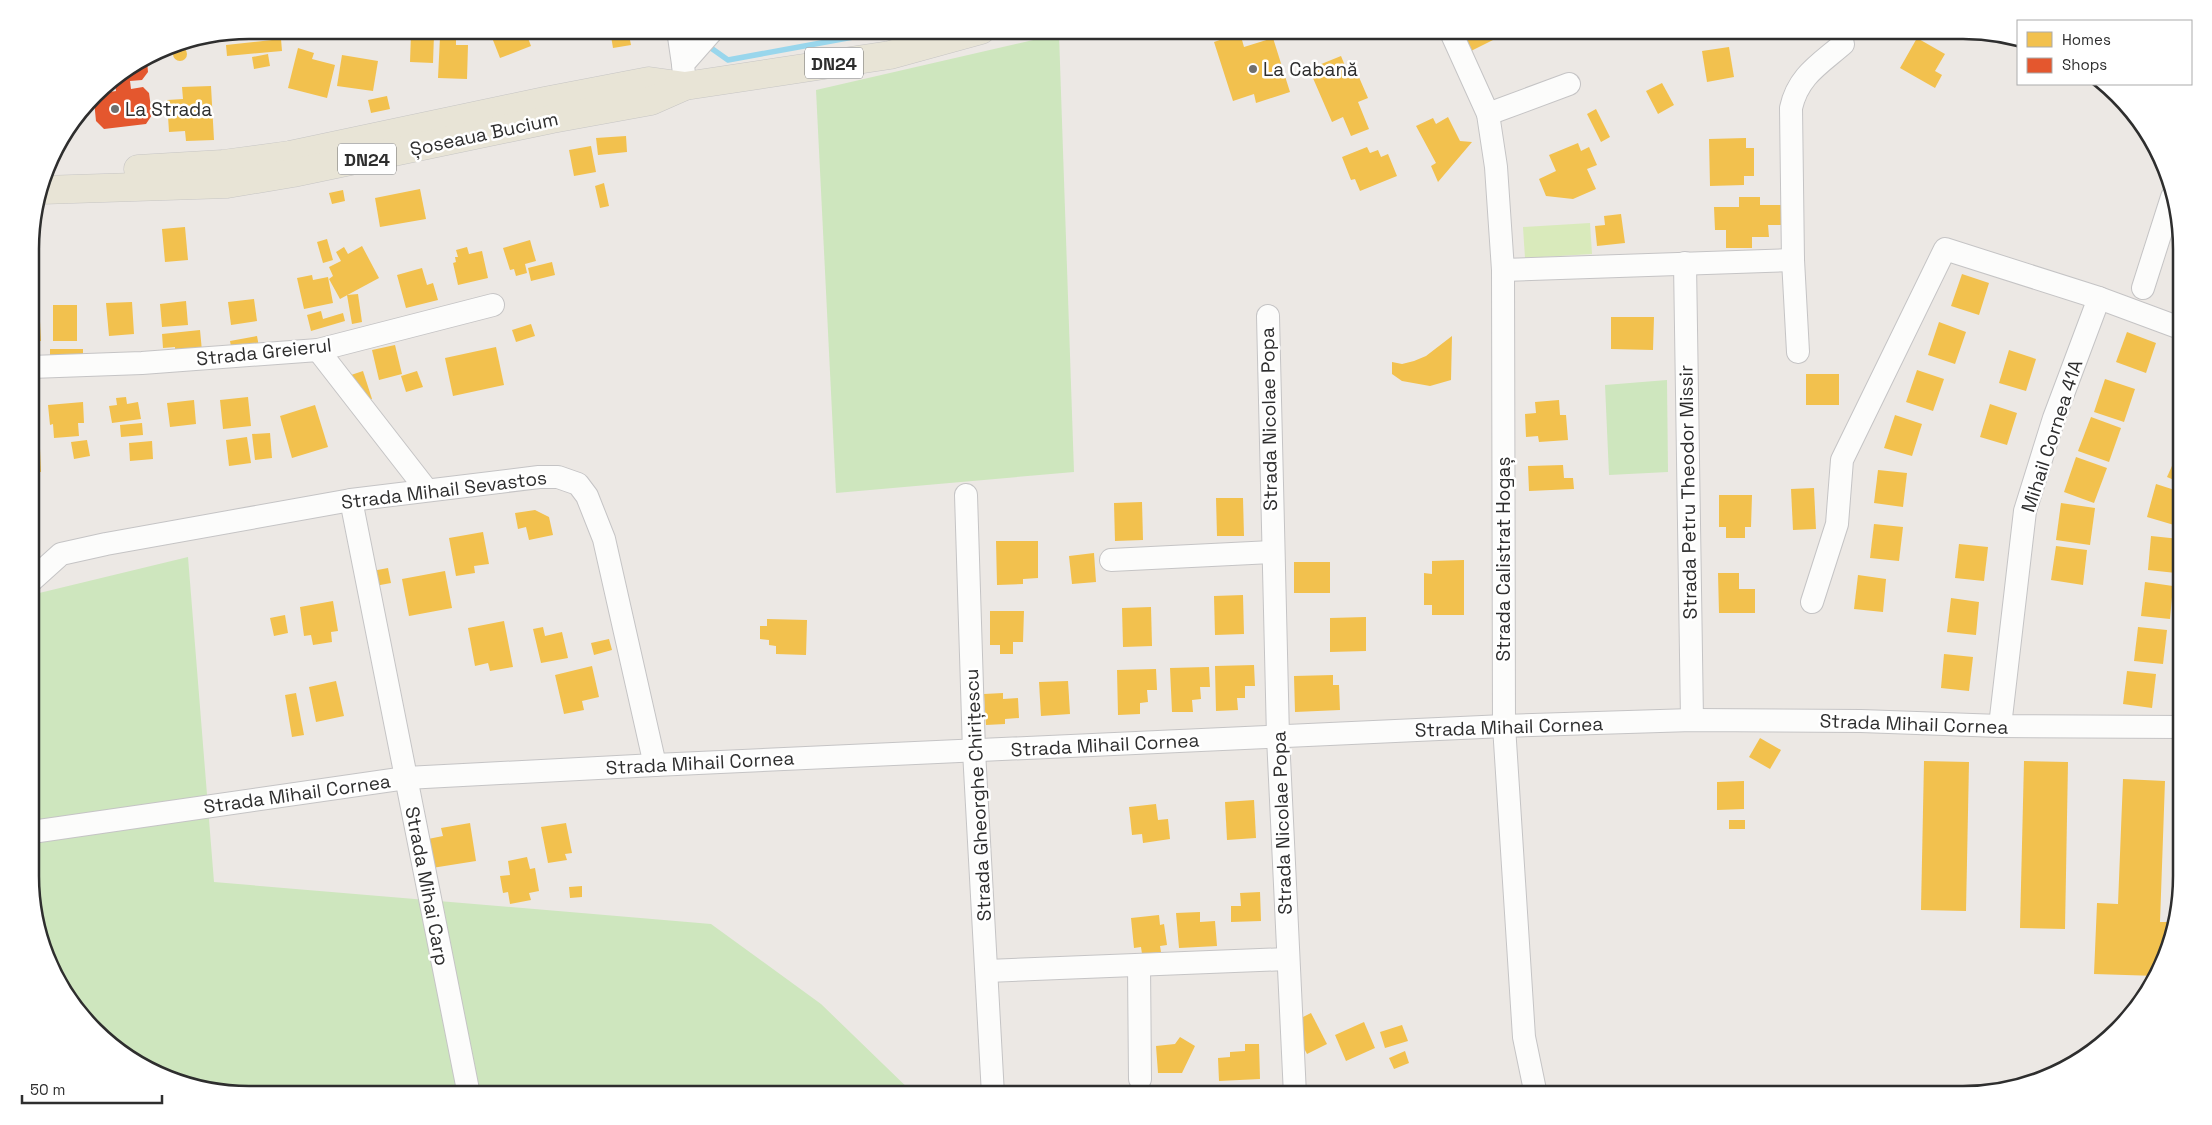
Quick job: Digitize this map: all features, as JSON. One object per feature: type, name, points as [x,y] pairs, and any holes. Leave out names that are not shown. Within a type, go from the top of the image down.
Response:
[{"type":"main road","name":"Șoseaua Bucium","points":[[54,172],[224,164],[290,155],[545,100],[649,81],[684,75],[890,55],[948,39]]},
{"type":"main road","name":"Șoseaua Bucium","points":[[47,190],[227,184],[293,174],[552,119],[651,101],[684,75]]},
{"type":"street","points":[[679,39],[684,75]]},
{"type":"street","points":[[684,75],[707,39]]},
{"type":"street","name":"Strada Calistrat Hogaș","points":[[1454,39],[1488,114],[1496,167],[1502,270],[1504,726],[1524,1037],[1534,1086]]},
{"type":"street","points":[[1798,352],[1793,260],[1791,108],[1794,93],[1805,76],[1843,44]]},
{"type":"street","points":[[1488,114],[1569,84]]},
{"type":"street","points":[[2143,288],[2169,207]]},
{"type":"street","points":[[1812,602],[1836,524],[1842,460],[1945,249],[2099,298],[2173,325]]},
{"type":"street","points":[[1502,270],[1793,260]]},
{"type":"street","name":"Strada Petru Theodor Missir","points":[[1685,263],[1692,720]]},
{"type":"street","name":"Mihail Cornea 41A","points":[[2000,726],[2025,511],[2054,418],[2099,298]]},
{"type":"street","name":"Strada Greierul","points":[[39,367],[142,363],[318,350],[493,305]]},
{"type":"street","name":"Strada Nicolae Popa","points":[[1268,316],[1272,552],[1278,737],[1294,1086]]},
{"type":"street","points":[[318,350],[426,490]]},
{"type":"street","name":"Strada Mihail Sevastos","points":[[39,574],[60,554],[106,544],[351,500],[539,476],[558,477],[578,484],[586,496],[604,539],[656,764]]},
{"type":"street","name":"Strada Gheorghe Chirițescu","points":[[966,495],[974,751],[993,1086]]},
{"type":"street","name":"Strada Mihai Carp","points":[[351,500],[467,1086]]},
{"type":"street","points":[[1111,560],[1272,552]]},
{"type":"street","name":"Strada Mihail Cornea","points":[[39,831],[406,778],[656,764],[1504,726],[1692,720],[1860,721],[2000,726],[2173,727]]},
{"type":"street","points":[[987,970],[1287,959]]},
{"type":"street","points":[[1139,965],[1140,1079]]},
{"type":"green space","points":[[1037,39],[1059,39],[1074,472],[836,493],[816,90]]},
{"type":"green space","points":[[1590,223],[1592,254],[1525,258],[1523,227]]},
{"type":"green space","points":[[1667,380],[1668,472],[1609,475],[1605,385]]},
{"type":"green space","points":[[188,557],[214,882],[711,924],[821,1004],[906,1086],[235,1086],[194,1079],[168,1070],[143,1058],[100,1025],[74,993],[55,957],[43,918],[39,890],[39,593]]},
{"type":"building: Homes","points":[[281,39],[282,51],[227,56],[226,45]]},
{"type":"building: Homes","points":[[411,39],[434,39],[433,63],[410,62]]},
{"type":"building: Homes","points":[[440,39],[456,39],[456,45],[468,45],[467,79],[438,78]]},
{"type":"building: Homes","points":[[493,39],[528,39],[531,46],[500,58]]},
{"type":"building: Homes","points":[[612,39],[630,39],[631,45],[613,48]]},
{"type":"building: Homes","name":"La Cabană","points":[[1223,39],[1242,39],[1244,47],[1273,39],[1290,92],[1256,103],[1254,94],[1233,101],[1214,42]]},
{"type":"building: Homes","points":[[1465,39],[1493,39],[1493,40],[1471,51]]},
{"type":"building: Homes","points":[[1916,39],[1945,54],[1935,71],[1942,75],[1935,88],[1900,68]]},
{"type":"building: Homes","points":[[1729,47],[1734,77],[1707,82],[1702,51]]},
{"type":"building: Homes","points":[[298,48],[314,53],[312,59],[335,65],[327,98],[288,88]]},
{"type":"building: Homes","points":[[185,49],[187,51],[187,57],[183,61],[177,61],[173,57],[173,53]]},
{"type":"building: Homes","points":[[268,54],[270,66],[254,69],[252,57]]},
{"type":"building: Homes","points":[[342,55],[378,61],[373,91],[337,86]]},
{"type":"building: Homes","points":[[1341,56],[1350,78],[1358,75],[1368,98],[1358,102],[1369,129],[1351,136],[1343,117],[1332,122],[1309,69]]},
{"type":"building: Homes","points":[[1662,83],[1674,105],[1658,114],[1646,91]]},
{"type":"building: Homes","points":[[211,86],[214,140],[186,141],[185,131],[169,132],[167,100],[183,99],[182,87]]},
{"type":"building: Homes","points":[[387,96],[390,109],[371,113],[368,100]]},
{"type":"building: Homes","points":[[1596,109],[1610,137],[1601,142],[1587,114]]},
{"type":"building: Homes","points":[[1448,117],[1460,141],[1472,142],[1438,182],[1431,166],[1436,163],[1416,126],[1433,118],[1436,124]]},
{"type":"building: Homes","points":[[626,136],[627,152],[598,155],[596,138]]},
{"type":"building: Homes","points":[[1746,138],[1746,148],[1754,148],[1754,176],[1744,176],[1744,185],[1710,186],[1709,139]]},
{"type":"building: Homes","points":[[1578,143],[1581,151],[1589,147],[1597,165],[1587,169],[1596,189],[1573,199],[1546,196],[1539,179],[1556,171],[1549,155]]},
{"type":"building: Homes","points":[[591,146],[596,172],[574,176],[569,150]]},
{"type":"building: Homes","points":[[1367,147],[1370,153],[1378,150],[1381,157],[1388,154],[1397,176],[1360,191],[1355,179],[1351,180],[1342,157]]},
{"type":"building: Homes","points":[[604,183],[609,206],[600,208],[595,186]]},
{"type":"building: Homes","points":[[420,189],[426,219],[380,227],[375,198]]},
{"type":"building: Homes","points":[[343,190],[345,201],[332,204],[329,193]]},
{"type":"building: Homes","points":[[1739,197],[1760,197],[1760,205],[1781,205],[1781,225],[1768,225],[1769,237],[1752,237],[1752,248],[1726,248],[1726,230],[1715,230],[1714,207],[1739,207]]},
{"type":"building: Homes","points":[[1621,214],[1625,243],[1597,246],[1595,226],[1605,225],[1604,216]]},
{"type":"building: Homes","points":[[185,227],[188,260],[165,262],[162,229]]},
{"type":"building: Homes","points":[[327,239],[333,260],[323,263],[317,242]]},
{"type":"building: Homes","points":[[530,240],[536,261],[525,264],[527,273],[516,276],[514,269],[510,270],[503,248]]},
{"type":"building: Homes","points":[[362,246],[379,278],[340,299],[329,279],[333,276],[329,267],[341,261],[336,252],[344,247],[348,254]]},
{"type":"building: Homes","points":[[467,247],[469,254],[482,251],[488,278],[458,285],[453,263],[456,262],[455,257],[458,257],[456,250]]},
{"type":"building: Homes","points":[[552,262],[555,275],[531,281],[528,268]]},
{"type":"building: Homes","points":[[422,268],[427,285],[433,283],[438,300],[406,308],[397,275]]},
{"type":"building: Homes","points":[[1962,274],[1989,283],[1979,315],[1951,306]]},
{"type":"building: Homes","points":[[312,275],[313,280],[328,277],[333,303],[304,309],[297,278]]},
{"type":"building: Homes","points":[[358,294],[362,322],[352,324],[347,295]]},
{"type":"building: Homes","points":[[254,299],[257,321],[231,325],[228,302]]},
{"type":"building: Homes","points":[[186,301],[188,325],[162,327],[160,304]]},
{"type":"building: Homes","points":[[132,302],[134,334],[109,336],[106,303]]},
{"type":"building: Homes","points":[[53,305],[77,305],[77,341],[53,341]]},
{"type":"building: Homes","points":[[321,311],[323,319],[343,313],[345,321],[311,331],[307,315]]},
{"type":"building: Homes","points":[[1611,317],[1654,317],[1653,350],[1611,349]]},
{"type":"building: Homes","points":[[39,322],[40,322],[41,341],[39,341]]},
{"type":"building: Homes","points":[[1939,322],[1966,332],[1955,364],[1928,355]]},
{"type":"building: Homes","points":[[531,324],[535,336],[516,342],[512,330]]},
{"type":"building: Homes","points":[[200,330],[202,351],[175,353],[175,347],[163,348],[162,334]]},
{"type":"building: Homes","points":[[2127,332],[2156,343],[2146,373],[2116,362]]},
{"type":"building: Homes","points":[[257,336],[259,347],[232,352],[230,341]]},
{"type":"building: Homes","points":[[1452,336],[1451,380],[1430,386],[1402,381],[1392,374],[1392,362],[1402,364],[1426,356]]},
{"type":"building: Homes","points":[[395,345],[402,374],[379,380],[372,350]]},
{"type":"building: Homes","points":[[496,347],[504,385],[453,396],[445,358]]},
{"type":"building: Homes","points":[[50,349],[83,349],[83,360],[50,360]]},
{"type":"building: Homes","points":[[2009,350],[2036,359],[2026,391],[1999,383]]},
{"type":"building: Homes","points":[[1917,370],[1944,379],[1933,411],[1906,402]]},
{"type":"building: Homes","points":[[363,371],[372,399],[360,403],[351,375]]},
{"type":"building: Homes","points":[[417,371],[423,387],[406,392],[401,376]]},
{"type":"building: Homes","points":[[1806,374],[1839,374],[1839,405],[1806,405]]},
{"type":"building: Homes","points":[[2105,379],[2135,389],[2124,422],[2094,412]]},
{"type":"building: Homes","points":[[126,397],[127,404],[138,402],[141,419],[112,423],[109,406],[117,405],[116,398]]},
{"type":"building: Homes","points":[[248,397],[251,426],[223,429],[220,400]]},
{"type":"building: Homes","points":[[194,400],[196,424],[170,427],[167,403]]},
{"type":"building: Homes","points":[[1559,400],[1560,415],[1566,415],[1568,440],[1539,442],[1538,436],[1526,437],[1525,414],[1536,413],[1535,402]]},
{"type":"building: Homes","points":[[83,402],[84,423],[78,423],[79,436],[54,438],[53,424],[50,425],[48,405]]},
{"type":"building: Homes","points":[[1990,404],[2017,413],[2007,445],[1980,437]]},
{"type":"building: Homes","points":[[315,405],[328,447],[292,458],[280,416]]},
{"type":"building: Homes","points":[[1895,415],[1922,424],[1912,456],[1884,448]]},
{"type":"building: Homes","points":[[2091,417],[2121,428],[2109,462],[2078,451]]},
{"type":"building: Homes","points":[[142,423],[143,435],[121,437],[120,425]]},
{"type":"building: Homes","points":[[270,433],[272,458],[255,460],[252,434]]},
{"type":"building: Homes","points":[[247,437],[251,463],[229,466],[226,440]]},
{"type":"building: Homes","points":[[87,440],[90,456],[74,459],[71,442]]},
{"type":"building: Homes","points":[[152,441],[153,459],[130,461],[129,443]]},
{"type":"building: Homes","points":[[39,449],[40,449],[41,472],[39,472]]},
{"type":"building: Homes","points":[[2076,457],[2107,468],[2094,503],[2064,492]]},
{"type":"building: Homes","points":[[2173,464],[2173,480],[2167,477]]},
{"type":"building: Homes","points":[[1563,465],[1564,478],[1573,478],[1574,489],[1529,491],[1528,466]]},
{"type":"building: Homes","points":[[1878,470],[1907,473],[1903,507],[1874,503]]},
{"type":"building: Homes","points":[[2156,484],[2173,489],[2173,525],[2147,517]]},
{"type":"building: Homes","points":[[1814,488],[1816,529],[1793,530],[1791,489]]},
{"type":"building: Homes","points":[[1719,495],[1752,495],[1751,527],[1745,527],[1745,538],[1726,538],[1726,527],[1719,527]]},
{"type":"building: Homes","points":[[1216,498],[1243,498],[1244,536],[1217,536]]},
{"type":"building: Homes","points":[[1142,502],[1143,540],[1115,541],[1114,503]]},
{"type":"building: Homes","points":[[2061,503],[2095,508],[2090,545],[2056,540]]},
{"type":"building: Homes","points":[[535,510],[549,517],[553,535],[529,540],[526,527],[518,529],[515,513]]},
{"type":"building: Homes","points":[[1874,524],[1903,527],[1899,561],[1870,558]]},
{"type":"building: Homes","points":[[483,532],[489,564],[474,566],[475,573],[456,576],[449,538]]},
{"type":"building: Homes","points":[[2151,536],[2173,538],[2173,573],[2148,570]]},
{"type":"building: Homes","points":[[996,541],[1038,541],[1038,578],[1023,579],[1023,584],[997,585]]},
{"type":"building: Homes","points":[[1959,544],[1988,547],[1984,581],[1955,578]]},
{"type":"building: Homes","points":[[2056,546],[2087,550],[2083,585],[2051,580]]},
{"type":"building: Homes","points":[[1094,553],[1096,582],[1072,584],[1069,556]]},
{"type":"building: Homes","points":[[1464,560],[1464,615],[1432,615],[1432,605],[1424,605],[1424,573],[1432,574],[1432,561]]},
{"type":"building: Homes","points":[[1294,562],[1330,562],[1330,593],[1294,593]]},
{"type":"building: Homes","points":[[388,568],[391,583],[375,586],[372,571]]},
{"type":"building: Homes","points":[[445,571],[452,608],[409,616],[402,579]]},
{"type":"building: Homes","points":[[1718,573],[1739,573],[1739,589],[1755,589],[1755,613],[1719,613]]},
{"type":"building: Homes","points":[[1858,575],[1886,579],[1883,612],[1854,609]]},
{"type":"building: Homes","points":[[2145,582],[2173,586],[2170,619],[2141,616]]},
{"type":"building: Homes","points":[[1243,595],[1244,634],[1215,635],[1214,596]]},
{"type":"building: Homes","points":[[1951,598],[1979,602],[1976,635],[1947,632]]},
{"type":"building: Homes","points":[[333,601],[338,631],[331,632],[332,642],[313,645],[311,635],[304,636],[300,607]]},
{"type":"building: Homes","points":[[1151,607],[1152,646],[1123,647],[1122,608]]},
{"type":"building: Homes","points":[[990,611],[1024,611],[1023,642],[1013,642],[1013,654],[1000,654],[1000,645],[990,645]]},
{"type":"building: Homes","points":[[285,615],[288,633],[274,636],[270,618]]},
{"type":"building: Homes","points":[[1366,617],[1366,651],[1330,652],[1330,618]]},
{"type":"building: Homes","points":[[767,619],[807,620],[806,655],[776,654],[776,646],[769,645],[769,640],[760,639],[760,626],[767,626]]},
{"type":"building: Homes","points":[[504,621],[513,667],[490,671],[488,663],[475,666],[468,628]]},
{"type":"building: Homes","points":[[543,627],[545,636],[562,632],[568,658],[541,663],[533,629]]},
{"type":"building: Homes","points":[[2138,627],[2167,630],[2163,664],[2134,661]]},
{"type":"building: Homes","points":[[609,639],[612,650],[594,655],[591,643]]},
{"type":"building: Homes","points":[[1944,654],[1973,657],[1969,691],[1941,688]]},
{"type":"building: Homes","points":[[1254,665],[1255,686],[1245,686],[1245,698],[1237,698],[1238,710],[1216,711],[1215,666]]},
{"type":"building: Homes","points":[[592,666],[599,697],[582,701],[584,710],[564,714],[555,675]]},
{"type":"building: Homes","points":[[1209,667],[1210,687],[1200,687],[1201,699],[1192,700],[1193,712],[1172,712],[1170,668]]},
{"type":"building: Homes","points":[[1156,669],[1157,690],[1147,690],[1148,702],[1140,703],[1140,714],[1118,715],[1117,670]]},
{"type":"building: Homes","points":[[2127,671],[2156,674],[2152,708],[2123,704]]},
{"type":"building: Homes","points":[[1333,675],[1333,685],[1339,685],[1340,710],[1295,712],[1294,676]]},
{"type":"building: Homes","points":[[336,681],[344,716],[316,722],[309,687]]},
{"type":"building: Homes","points":[[1068,681],[1070,714],[1041,716],[1039,682]]},
{"type":"building: Homes","points":[[296,693],[304,735],[292,737],[285,695]]},
{"type":"building: Homes","points":[[1003,693],[1003,699],[1018,698],[1019,718],[1005,719],[1005,724],[986,725],[984,694]]},
{"type":"building: Homes","points":[[1760,738],[1781,750],[1770,769],[1749,757]]},
{"type":"building: Homes","points":[[1924,761],[1969,762],[1966,911],[1921,910]]},
{"type":"building: Homes","points":[[2024,761],[2068,762],[2065,929],[2020,928]]},
{"type":"building: Homes","points":[[2123,779],[2165,781],[2160,922],[2168,922],[2162,944],[2148,976],[2094,974],[2097,903],[2118,904]]},
{"type":"building: Homes","points":[[1744,781],[1744,809],[1717,810],[1717,782]]},
{"type":"building: Homes","points":[[1254,800],[1256,838],[1227,840],[1225,802]]},
{"type":"building: Homes","points":[[1156,804],[1158,820],[1168,819],[1170,839],[1143,843],[1142,834],[1132,835],[1129,807]]},
{"type":"building: Homes","points":[[1729,820],[1745,820],[1745,829],[1729,829]]},
{"type":"building: Homes","points":[[470,823],[476,861],[432,868],[428,839],[443,836],[441,828]]},
{"type":"building: Homes","points":[[566,823],[572,853],[565,854],[567,860],[548,863],[541,827]]},
{"type":"building: Homes","points":[[527,857],[530,869],[535,868],[539,891],[529,893],[531,900],[510,904],[508,892],[503,893],[500,876],[510,875],[508,861]]},
{"type":"building: Homes","points":[[582,886],[582,897],[570,898],[569,887]]},
{"type":"building: Homes","points":[[1260,892],[1261,921],[1231,922],[1231,906],[1241,906],[1240,893]]},
{"type":"building: Homes","points":[[1200,912],[1200,922],[1215,921],[1217,946],[1179,948],[1176,913]]},
{"type":"building: Homes","points":[[1159,915],[1160,925],[1164,924],[1167,945],[1160,946],[1161,952],[1142,954],[1141,947],[1134,948],[1131,918]]},
{"type":"building: Homes","points":[[1311,1013],[1327,1044],[1307,1054],[1291,1023]]},
{"type":"building: Homes","points":[[1364,1022],[1375,1048],[1346,1061],[1335,1035]]},
{"type":"building: Homes","points":[[1402,1025],[1408,1041],[1385,1048],[1380,1032]]},
{"type":"building: Homes","points":[[1180,1037],[1195,1046],[1182,1073],[1158,1073],[1156,1046],[1175,1044]]},
{"type":"building: Homes","points":[[1245,1044],[1259,1044],[1260,1079],[1219,1081],[1218,1058],[1230,1057],[1230,1052],[1245,1051]]},
{"type":"building: Homes","points":[[1405,1051],[1409,1063],[1394,1069],[1389,1058]]},
{"type":"building: Shops","points":[[147,65],[148,72],[142,80],[130,81],[131,89],[143,87],[149,93],[152,115],[146,124],[104,129],[96,121],[95,106],[109,92],[116,91],[115,87]]},
{"type":"waterway","points":[[711,48],[728,60],[842,39]]},
{"type":"place","name":"La Cabană","points":[[1253,69]]},
{"type":"place","name":"La Strada","points":[[115,109]]}]
